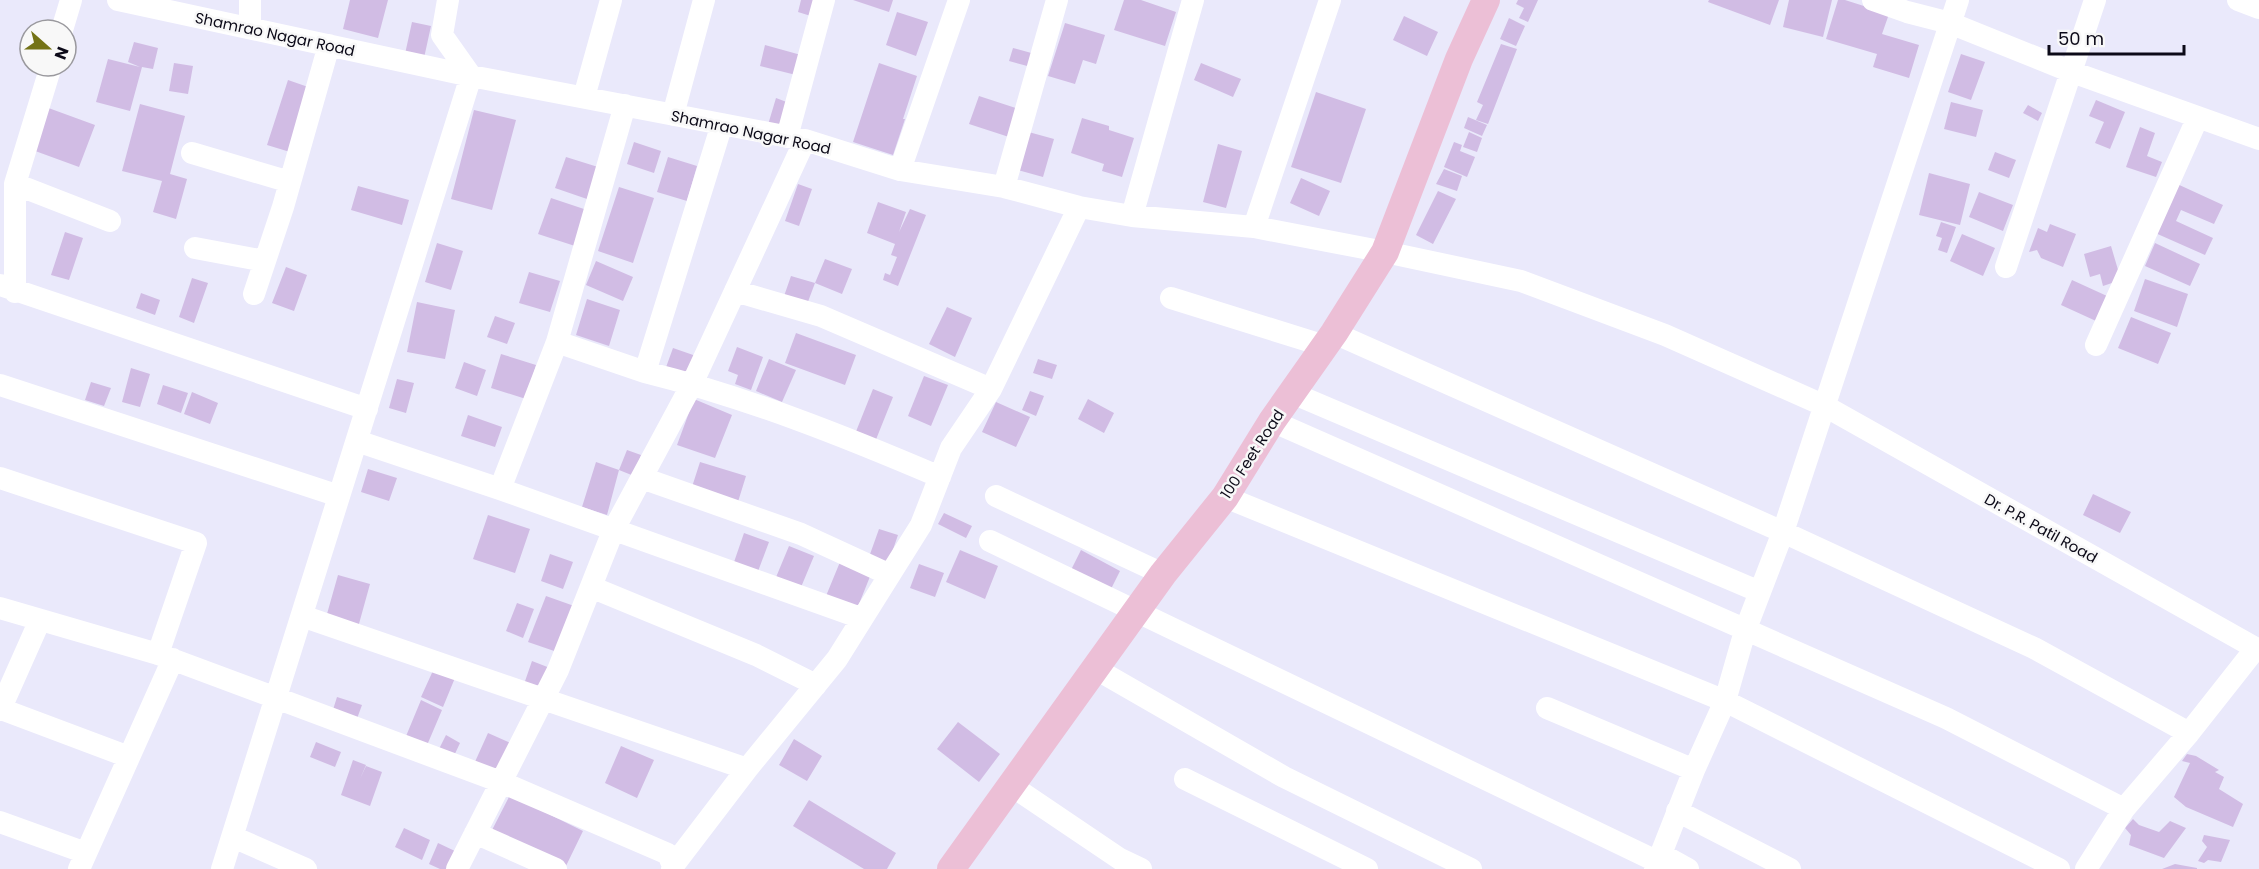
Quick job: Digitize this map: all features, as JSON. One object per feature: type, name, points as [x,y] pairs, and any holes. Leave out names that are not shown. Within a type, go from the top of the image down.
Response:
[{"type":"main road","name":"100 Feet Road","points":[[951,869],[1163,574],[1225,497],[1272,421],[1330,340],[1385,252],[1459,59],[1486,0]]},
{"type":"street","points":[[66,18],[71,0]]},
{"type":"street","name":"Shamrao Nagar Road","points":[[118,0],[471,76],[796,138],[900,170],[1004,187],[1079,207],[1132,216],[1254,227],[1385,252]]},
{"type":"street","points":[[250,0],[250,28]]},
{"type":"street","points":[[222,869],[471,76],[442,34],[448,0]]},
{"type":"street","points":[[584,97],[611,0]]},
{"type":"street","points":[[673,115],[704,0]]},
{"type":"street","points":[[457,869],[558,670],[613,531],[692,384],[735,291],[796,138],[824,0]]},
{"type":"street","points":[[900,170],[959,0]]},
{"type":"street","points":[[1004,187],[1056,0]]},
{"type":"street","points":[[1132,216],[1193,0]]},
{"type":"street","points":[[1254,227],[1330,0]]},
{"type":"street","points":[[1873,0],[1950,23],[2072,72],[2259,139]]},
{"type":"street","points":[[1658,862],[1694,770],[1725,701],[1745,631],[1783,532],[1958,0]]},
{"type":"street","points":[[2006,267],[2095,0]]},
{"type":"street","points":[[2238,0],[2259,8]]},
{"type":"street","points":[[254,294],[291,182],[329,45]]},
{"type":"street","points":[[47,78],[15,184],[7,288],[367,410]]},
{"type":"street","points":[[500,489],[557,342],[625,105]]},
{"type":"street","points":[[2096,345],[2198,117]]},
{"type":"street","points":[[645,372],[722,124]]},
{"type":"street","points":[[192,153],[291,182]]},
{"type":"street","points":[[15,184],[110,221]]},
{"type":"street","points":[[672,868],[747,769],[837,659],[888,574],[921,525],[951,448],[991,389],[1079,207]]},
{"type":"street","points":[[195,248],[265,261]]},
{"type":"street","name":"Dr. P.R. Patil Road","points":[[1385,252],[1521,281],[1665,335],[1823,405],[2257,649]]},
{"type":"street","points":[[735,291],[821,316],[991,389]]},
{"type":"street","points":[[1171,298],[1330,340],[1783,532],[2034,648],[2189,733]]},
{"type":"street","points":[[557,342],[645,372],[692,384],[840,435],[940,477]]},
{"type":"street","points":[[0,385],[339,496]]},
{"type":"street","points":[[1292,393],[1760,592]]},
{"type":"street","points":[[1272,421],[1946,718],[2124,809]]},
{"type":"street","points":[[357,441],[500,489],[861,618]]},
{"type":"street","points":[[0,478],[196,543],[165,656],[129,757],[82,861],[0,822]]},
{"type":"street","points":[[642,478],[801,534],[888,574]]},
{"type":"street","points":[[996,496],[1163,574]]},
{"type":"street","points":[[1225,497],[1725,701],[2058,869]]},
{"type":"street","points":[[990,541],[1658,862],[1688,869]]},
{"type":"street","points":[[591,587],[756,655],[816,685]]},
{"type":"street","points":[[0,608],[165,656],[501,782],[668,855],[672,868]]},
{"type":"street","points":[[302,616],[747,769]]},
{"type":"street","points":[[40,620],[0,710],[129,757]]},
{"type":"street","points":[[2086,869],[2124,809],[2257,649]]},
{"type":"street","points":[[1096,669],[1284,777],[1471,869]]},
{"type":"street","points":[[1547,708],[1694,770]]},
{"type":"street","points":[[1185,779],[1367,869]]},
{"type":"street","points":[[1012,786],[1120,859],[1141,869]]},
{"type":"street","points":[[1677,811],[1790,869]]},
{"type":"street","points":[[475,833],[556,869]]},
{"type":"street","points":[[233,837],[306,869]]},
{"type":"building","points":[[350,0],[388,0],[378,38],[343,29]]},
{"type":"building","points":[[801,0],[819,0],[814,17],[798,12]]},
{"type":"building","points":[[853,0],[893,0],[889,12]]},
{"type":"building","points":[[1124,0],[1141,0],[1176,12],[1165,46],[1114,30]]},
{"type":"building","points":[[1518,0],[1538,0],[1528,22],[1519,18],[1524,8],[1516,4]]},
{"type":"building","points":[[1709,0],[1779,0],[1770,25],[1708,2]]},
{"type":"building","points":[[1789,0],[1832,0],[1823,37],[1783,27]]},
{"type":"building","points":[[1838,0],[1845,0],[1889,14],[1882,34],[1919,45],[1909,78],[1873,67],[1877,54],[1826,39]]},
{"type":"building","points":[[897,12],[928,22],[916,56],[886,45]]},
{"type":"building","points":[[1404,16],[1438,32],[1427,56],[1393,40]]},
{"type":"building","points":[[1509,18],[1525,26],[1516,46],[1500,39]]},
{"type":"building","points":[[412,22],[431,26],[424,58],[405,54]]},
{"type":"building","points":[[1065,23],[1105,35],[1096,64],[1083,60],[1075,84],[1048,76]]},
{"type":"building","points":[[134,42],[158,48],[153,69],[142,67],[130,111],[96,102],[108,59],[140,67],[128,62]]},
{"type":"building","points":[[1501,44],[1517,49],[1488,124],[1476,120],[1483,105],[1477,102]]},
{"type":"building","points":[[765,45],[801,55],[796,75],[760,66]]},
{"type":"building","points":[[1013,48],[1035,54],[1031,67],[1009,61]]},
{"type":"building","points":[[1961,54],[1985,62],[1971,100],[1948,92]]},
{"type":"building","points":[[174,63],[193,66],[188,94],[169,91]]},
{"type":"building","points":[[879,63],[917,76],[893,155],[853,142]]},
{"type":"building","points":[[1201,63],[1241,79],[1233,97],[1194,80]]},
{"type":"building","points":[[288,80],[311,88],[290,152],[267,145]]},
{"type":"building","points":[[1316,92],[1366,109],[1341,183],[1291,167]]},
{"type":"building","points":[[979,96],[1019,109],[1009,137],[969,124]]},
{"type":"building","points":[[776,98],[792,104],[782,133],[767,128]]},
{"type":"building","points":[[2096,100],[2125,112],[2110,149],[2095,143],[2104,122],[2089,116]]},
{"type":"building","points":[[1951,102],[1983,110],[1976,137],[1944,129]]},
{"type":"building","points":[[140,104],[185,116],[170,174],[187,179],[176,219],[153,212],[162,181],[122,171]]},
{"type":"building","points":[[2028,105],[2042,113],[2038,121],[2023,113]]},
{"type":"building","points":[[43,106],[95,125],[79,167],[27,148]]},
{"type":"building","points":[[474,110],[516,120],[492,210],[451,199]]},
{"type":"building","points":[[1468,117],[1487,125],[1482,136],[1464,128]]},
{"type":"building","points":[[1082,118],[1109,126],[1109,130],[1134,138],[1122,177],[1102,171],[1104,164],[1071,153]]},
{"type":"building","points":[[2140,127],[2155,133],[2147,156],[2162,162],[2156,177],[2126,167]]},
{"type":"building","points":[[1025,131],[1054,139],[1043,177],[1014,169]]},
{"type":"building","points":[[1469,132],[1482,138],[1477,152],[1463,147]]},
{"type":"building","points":[[634,142],[661,151],[654,173],[627,164]]},
{"type":"building","points":[[1454,142],[1462,145],[1460,151],[1475,157],[1467,177],[1444,167]]},
{"type":"building","points":[[1218,144],[1242,151],[1226,208],[1203,202]]},
{"type":"building","points":[[1995,152],[2016,160],[2009,178],[1988,170]]},
{"type":"building","points":[[566,157],[598,167],[587,199],[555,188]]},
{"type":"building","points":[[668,157],[697,166],[687,201],[657,192]]},
{"type":"building","points":[[1444,169],[1462,176],[1457,191],[1436,184]]},
{"type":"building","points":[[1929,173],[1970,184],[1960,225],[1919,215]]},
{"type":"building","points":[[1301,178],[1330,191],[1319,216],[1290,203]]},
{"type":"building","points":[[2175,183],[2223,205],[2214,224],[2181,210],[2176,221],[2213,238],[2205,255],[2153,232]]},
{"type":"building","points":[[798,184],[812,189],[799,226],[785,221]]},
{"type":"building","points":[[358,186],[409,200],[402,225],[351,210]]},
{"type":"building","points":[[619,187],[654,198],[633,263],[598,251]]},
{"type":"building","points":[[1438,191],[1456,199],[1433,244],[1416,235]]},
{"type":"building","points":[[1979,192],[2013,205],[2003,231],[1969,217]]},
{"type":"building","points":[[551,198],[587,210],[575,246],[538,234]]},
{"type":"building","points":[[878,202],[906,212],[899,232],[910,209],[926,215],[898,286],[883,280],[885,273],[890,275],[897,257],[891,255],[895,244],[867,233]]},
{"type":"building","points":[[1941,222],[1956,227],[1947,253],[1938,250],[1942,238],[1936,236]]},
{"type":"building","points":[[2050,224],[2076,234],[2063,267],[2041,258],[2037,250],[2029,252],[2038,228],[2047,232]]},
{"type":"building","points":[[65,232],[83,238],[69,280],[51,275]]},
{"type":"building","points":[[1962,234],[1995,248],[1983,276],[1950,261]]},
{"type":"building","points":[[437,243],[463,251],[451,290],[425,282]]},
{"type":"building","points":[[2155,243],[2200,264],[2190,286],[2145,266]]},
{"type":"building","points":[[2111,246],[2121,280],[2103,286],[2100,274],[2090,277],[2084,254]]},
{"type":"building","points":[[825,259],[852,269],[842,294],[815,283]]},
{"type":"building","points":[[596,261],[633,277],[623,301],[586,285]]},
{"type":"building","points":[[286,267],[307,275],[294,311],[272,303]]},
{"type":"building","points":[[529,272],[560,281],[550,312],[519,303]]},
{"type":"building","points":[[791,276],[815,283],[806,307],[783,299]]},
{"type":"building","points":[[192,278],[208,283],[194,323],[179,317]]},
{"type":"building","points":[[2145,279],[2188,294],[2177,327],[2134,311]]},
{"type":"building","points":[[2072,280],[2107,296],[2096,321],[2061,305]]},
{"type":"building","points":[[141,293],[160,300],[155,315],[136,308]]},
{"type":"building","points":[[587,299],[620,310],[609,346],[576,335]]},
{"type":"building","points":[[417,302],[455,310],[445,359],[407,352]]},
{"type":"building","points":[[947,307],[972,318],[955,357],[929,344]]},
{"type":"building","points":[[495,316],[515,323],[507,344],[487,337]]},
{"type":"building","points":[[2131,317],[2171,333],[2158,364],[2118,348]]},
{"type":"building","points":[[796,333],[856,355],[845,385],[785,363]]},
{"type":"building","points":[[737,347],[763,357],[751,390],[735,384],[738,375],[728,371]]},
{"type":"building","points":[[673,348],[696,356],[688,378],[665,370]]},
{"type":"building","points":[[501,354],[536,365],[526,399],[491,388]]},
{"type":"building","points":[[769,359],[796,370],[782,402],[756,391]]},
{"type":"building","points":[[1038,359],[1057,365],[1052,379],[1033,373]]},
{"type":"building","points":[[464,362],[486,370],[477,396],[455,388]]},
{"type":"building","points":[[131,368],[150,374],[140,407],[122,402]]},
{"type":"building","points":[[924,376],[948,385],[931,426],[908,416]]},
{"type":"building","points":[[397,379],[414,383],[406,413],[389,408]]},
{"type":"building","points":[[91,382],[111,388],[104,406],[85,400]]},
{"type":"building","points":[[163,385],[188,393],[181,413],[157,404]]},
{"type":"building","points":[[873,389],[893,397],[875,442],[855,434]]},
{"type":"building","points":[[1030,391],[1044,396],[1036,416],[1022,410]]},
{"type":"building","points":[[192,392],[218,403],[210,424],[184,414]]},
{"type":"building","points":[[694,399],[732,415],[715,458],[677,445]]},
{"type":"building","points":[[1088,399],[1114,413],[1104,433],[1078,419]]},
{"type":"building","points":[[996,402],[1030,417],[1016,447],[982,432]]},
{"type":"building","points":[[468,415],[502,427],[495,447],[461,436]]},
{"type":"building","points":[[627,450],[641,455],[634,476],[619,470]]},
{"type":"building","points":[[596,462],[619,470],[607,515],[582,507]]},
{"type":"building","points":[[700,462],[746,476],[737,505],[691,490]]},
{"type":"building","points":[[368,469],[397,478],[389,501],[361,492]]},
{"type":"building","points":[[2093,494],[2131,512],[2120,533],[2083,515]]},
{"type":"building","points":[[944,513],[972,526],[966,538],[938,524]]},
{"type":"building","points":[[488,515],[530,529],[515,573],[473,559]]},
{"type":"building","points":[[879,529],[898,535],[888,564],[869,557]]},
{"type":"building","points":[[744,533],[769,542],[757,574],[733,565]]},
{"type":"building","points":[[789,546],[814,556],[799,592],[774,582]]},
{"type":"building","points":[[960,550],[998,566],[985,599],[946,582]]},
{"type":"building","points":[[1081,550],[1120,571],[1110,591],[1071,570]]},
{"type":"building","points":[[550,554],[573,562],[563,589],[541,581]]},
{"type":"building","points":[[840,562],[871,574],[857,609],[826,596]]},
{"type":"building","points":[[919,564],[944,573],[935,597],[910,588]]},
{"type":"building","points":[[338,575],[370,584],[357,631],[325,621]]},
{"type":"building","points":[[546,596],[577,607],[560,653],[528,642]]},
{"type":"building","points":[[517,603],[534,609],[523,638],[506,631]]},
{"type":"building","points":[[532,661],[550,668],[541,693],[523,687]]},
{"type":"building","points":[[436,664],[457,673],[443,707],[421,697]]},
{"type":"building","points":[[337,697],[362,705],[355,724],[331,716]]},
{"type":"building","points":[[421,700],[442,710],[425,750],[404,741]]},
{"type":"building","points":[[958,722],[1000,754],[979,782],[937,749]]},
{"type":"building","points":[[488,733],[513,744],[499,775],[474,764]]},
{"type":"building","points":[[446,735],[460,743],[453,758],[438,751]]},
{"type":"building","points":[[794,739],[822,756],[807,781],[779,765]]},
{"type":"building","points":[[316,742],[341,752],[335,767],[310,757]]},
{"type":"building","points":[[621,746],[654,760],[637,798],[605,783]]},
{"type":"building","points":[[2187,754],[2196,756],[2219,770],[2215,772],[2224,777],[2219,789],[2243,804],[2233,827],[2186,807],[2174,797],[2190,763],[2182,761]]},
{"type":"building","points":[[353,760],[366,765],[360,779],[366,766],[382,772],[370,806],[341,795]]},
{"type":"building","points":[[510,795],[583,831],[565,868],[491,832]]},
{"type":"building","points":[[809,800],[896,853],[887,869],[864,869],[793,826]]},
{"type":"building","points":[[2133,819],[2139,825],[2159,832],[2170,821],[2186,828],[2164,858],[2129,845],[2131,835],[2125,828]]},
{"type":"building","points":[[404,828],[430,840],[422,860],[395,847]]},
{"type":"building","points":[[2204,835],[2230,840],[2221,862],[2198,861],[2207,847],[2202,841]]},
{"type":"building","points":[[438,843],[457,852],[450,869],[440,869],[429,864]]},
{"type":"building","points":[[2175,864],[2197,868],[2197,869],[2162,869]]}]
